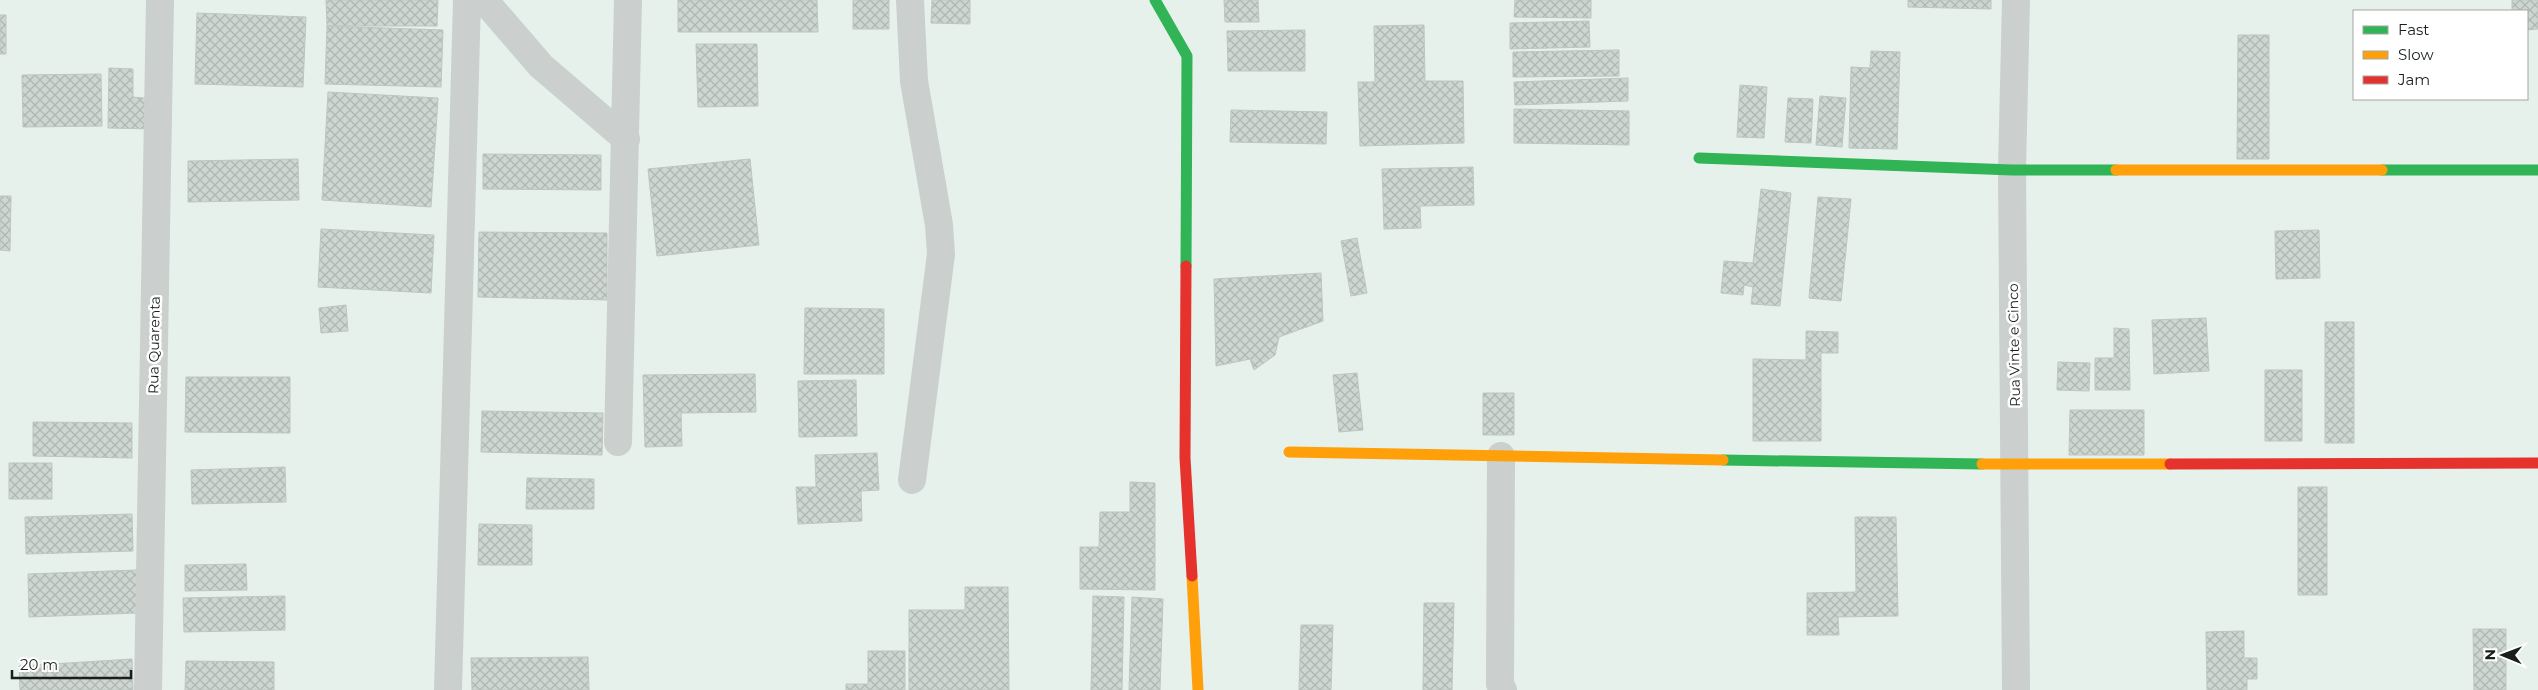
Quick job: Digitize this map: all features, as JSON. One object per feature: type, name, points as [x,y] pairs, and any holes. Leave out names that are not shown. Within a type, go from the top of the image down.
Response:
[{"type":"street","name":"Rua Quarenta","points":[[148,690],[160,0]]},
{"type":"street","points":[[448,690],[467,0]]},
{"type":"street","points":[[484,0],[541,66],[626,139]]},
{"type":"street","points":[[618,442],[628,0]]},
{"type":"street","points":[[910,0],[914,81],[939,226],[940,254],[912,480]]},
{"type":"street","points":[[1155,0],[1187,56],[1185,458],[1198,690]]},
{"type":"street","name":"Rua Vinte e Cinco","points":[[2016,0],[2012,170],[2016,690]]},
{"type":"street","points":[[1699,158],[2012,170],[2538,170]]},
{"type":"street","points":[[1289,452],[2015,465],[2538,463]]},
{"type":"street","points":[[1501,456],[1500,684],[1503,690]]},
{"type":"building","points":[[326,0],[438,0],[437,26],[327,26]]},
{"type":"building","points":[[678,0],[817,0],[818,32],[678,32]]},
{"type":"building","points":[[853,0],[889,0],[889,29],[853,29]]},
{"type":"building","points":[[932,0],[970,0],[970,24],[931,23]]},
{"type":"building","points":[[1224,0],[1258,0],[1259,22],[1225,22]]},
{"type":"building","points":[[1515,0],[1591,0],[1591,18],[1514,17]]},
{"type":"building","points":[[1908,0],[1991,0],[1991,9],[1908,7]]},
{"type":"building","points":[[2512,0],[2538,0],[2538,29],[2528,30],[2528,10],[2512,10]]},
{"type":"building","points":[[197,13],[306,17],[303,87],[195,84]]},
{"type":"building","points":[[0,15],[6,15],[6,54],[0,54]]},
{"type":"building","points":[[1589,21],[1590,47],[1510,49],[1510,23]]},
{"type":"building","points":[[1424,25],[1425,81],[1463,81],[1464,143],[1360,146],[1358,82],[1375,82],[1374,26]]},
{"type":"building","points":[[327,26],[443,30],[441,87],[325,84]]},
{"type":"building","points":[[1305,30],[1305,71],[1228,71],[1227,31]]},
{"type":"building","points":[[2238,35],[2269,35],[2269,159],[2237,159]]},
{"type":"building","points":[[696,44],[757,44],[758,106],[698,107]]},
{"type":"building","points":[[1619,50],[1619,76],[1513,77],[1513,52]]},
{"type":"building","points":[[1871,51],[1900,52],[1897,149],[1849,148],[1851,67],[1870,68]]},
{"type":"building","points":[[109,68],[133,69],[133,97],[154,99],[153,129],[108,128]]},
{"type":"building","points":[[101,74],[102,126],[23,127],[22,75]]},
{"type":"building","points":[[1628,78],[1628,101],[1515,105],[1514,82]]},
{"type":"building","points":[[1740,85],[1767,87],[1764,138],[1737,137]]},
{"type":"building","points":[[328,92],[438,98],[431,207],[322,200]]},
{"type":"building","points":[[1820,96],[1846,98],[1842,147],[1816,145]]},
{"type":"building","points":[[1788,98],[1813,99],[1811,143],[1785,142]]},
{"type":"building","points":[[1514,109],[1629,111],[1629,145],[1514,143]]},
{"type":"building","points":[[1231,110],[1327,112],[1326,144],[1230,142]]},
{"type":"building","points":[[483,154],[601,155],[601,190],[483,189]]},
{"type":"building","points":[[298,159],[299,200],[188,202],[188,161]]},
{"type":"building","points":[[750,159],[759,245],[657,256],[648,169]]},
{"type":"building","points":[[1473,167],[1474,205],[1420,206],[1421,228],[1384,229],[1382,169]]},
{"type":"building","points":[[1761,189],[1791,193],[1780,306],[1751,304],[1753,287],[1744,285],[1743,295],[1721,293],[1724,261],[1753,263]]},
{"type":"building","points":[[0,196],[11,196],[10,251],[0,250]]},
{"type":"building","points":[[1818,197],[1851,199],[1841,301],[1809,298]]},
{"type":"building","points":[[321,229],[434,235],[431,293],[318,287]]},
{"type":"building","points":[[2319,230],[2320,278],[2276,279],[2275,231]]},
{"type":"building","points":[[479,232],[607,233],[607,300],[478,297]]},
{"type":"building","points":[[1357,238],[1367,293],[1351,296],[1341,241]]},
{"type":"building","points":[[1321,273],[1323,321],[1279,337],[1275,355],[1254,370],[1250,359],[1216,366],[1214,279]]},
{"type":"building","points":[[346,305],[348,331],[321,333],[319,308]]},
{"type":"building","points":[[805,308],[884,309],[884,374],[804,374]]},
{"type":"building","points":[[2206,318],[2209,371],[2154,374],[2152,320]]},
{"type":"building","points":[[2325,322],[2354,322],[2354,443],[2325,443]]},
{"type":"building","points":[[2114,328],[2129,329],[2130,390],[2095,390],[2095,358],[2114,358]]},
{"type":"building","points":[[1806,331],[1838,332],[1838,353],[1821,353],[1821,441],[1753,441],[1753,359],[1806,360]]},
{"type":"building","points":[[2058,362],[2090,363],[2089,391],[2057,390]]},
{"type":"building","points":[[2265,370],[2302,370],[2302,441],[2265,441]]},
{"type":"building","points":[[1357,373],[1363,430],[1339,432],[1333,375]]},
{"type":"building","points":[[755,374],[756,412],[681,413],[682,446],[645,447],[643,375]]},
{"type":"building","points":[[186,377],[290,377],[290,433],[185,432]]},
{"type":"building","points":[[856,380],[857,436],[799,437],[798,381]]},
{"type":"building","points":[[1483,393],[1514,393],[1514,435],[1483,435]]},
{"type":"building","points":[[2070,410],[2144,410],[2144,455],[2069,455]]},
{"type":"building","points":[[482,411],[603,413],[602,455],[481,452]]},
{"type":"building","points":[[33,422],[132,423],[132,458],[33,456]]},
{"type":"building","points":[[877,453],[879,490],[861,491],[862,521],[798,524],[796,487],[816,487],[815,455]]},
{"type":"building","points":[[9,463],[52,463],[52,499],[9,499]]},
{"type":"building","points":[[285,467],[286,502],[192,504],[191,470]]},
{"type":"building","points":[[527,478],[594,479],[594,509],[526,509]]},
{"type":"building","points":[[1130,482],[1155,483],[1155,590],[1080,589],[1080,547],[1099,547],[1100,512],[1130,512]]},
{"type":"building","points":[[2298,487],[2327,487],[2327,595],[2298,595]]},
{"type":"building","points":[[132,514],[133,551],[26,554],[25,517]]},
{"type":"building","points":[[1855,517],[1896,517],[1898,616],[1838,617],[1839,635],[1807,635],[1807,593],[1856,592]]},
{"type":"building","points":[[479,524],[532,525],[532,565],[478,565]]},
{"type":"building","points":[[246,564],[247,590],[185,591],[185,565]]},
{"type":"building","points":[[137,570],[138,613],[29,617],[28,574]]},
{"type":"building","points":[[965,587],[1008,587],[1009,690],[909,690],[909,610],[965,610]]},
{"type":"building","points":[[285,596],[285,630],[184,632],[183,598]]},
{"type":"building","points":[[1093,596],[1124,597],[1122,690],[1091,690]]},
{"type":"building","points":[[1132,597],[1163,599],[1160,690],[1129,690]]},
{"type":"building","points":[[1424,603],[1454,603],[1452,690],[1423,690]]},
{"type":"building","points":[[1301,625],[1333,625],[1331,690],[1299,690]]},
{"type":"building","points":[[2473,629],[2506,629],[2506,690],[2474,690]]},
{"type":"building","points":[[2244,631],[2244,658],[2257,658],[2257,679],[2247,679],[2247,690],[2207,690],[2206,632]]},
{"type":"building","points":[[868,651],[905,651],[905,690],[846,690],[846,684],[868,684]]},
{"type":"building","points":[[588,657],[589,690],[472,690],[471,658]]},
{"type":"building","points":[[132,659],[133,690],[20,690],[19,666]]},
{"type":"building","points":[[186,661],[274,662],[274,690],[185,690]]},
{"type":"traffic: fast","points":[[1155,0],[1187,56],[1186,266]]},
{"type":"traffic: fast","points":[[1699,158],[2012,170],[2116,170]]},
{"type":"traffic: fast","points":[[2382,170],[2538,170]]},
{"type":"traffic: fast","points":[[1723,460],[1982,464]]},
{"type":"traffic: slow","points":[[2116,170],[2382,170]]},
{"type":"traffic: slow","points":[[1289,452],[1723,460]]},
{"type":"traffic: slow","points":[[1982,464],[2170,464]]},
{"type":"traffic: slow","points":[[1192,576],[1198,690]]},
{"type":"traffic: jam","points":[[1186,266],[1185,458],[1192,576]]},
{"type":"traffic: jam","points":[[2170,464],[2538,463]]}]
